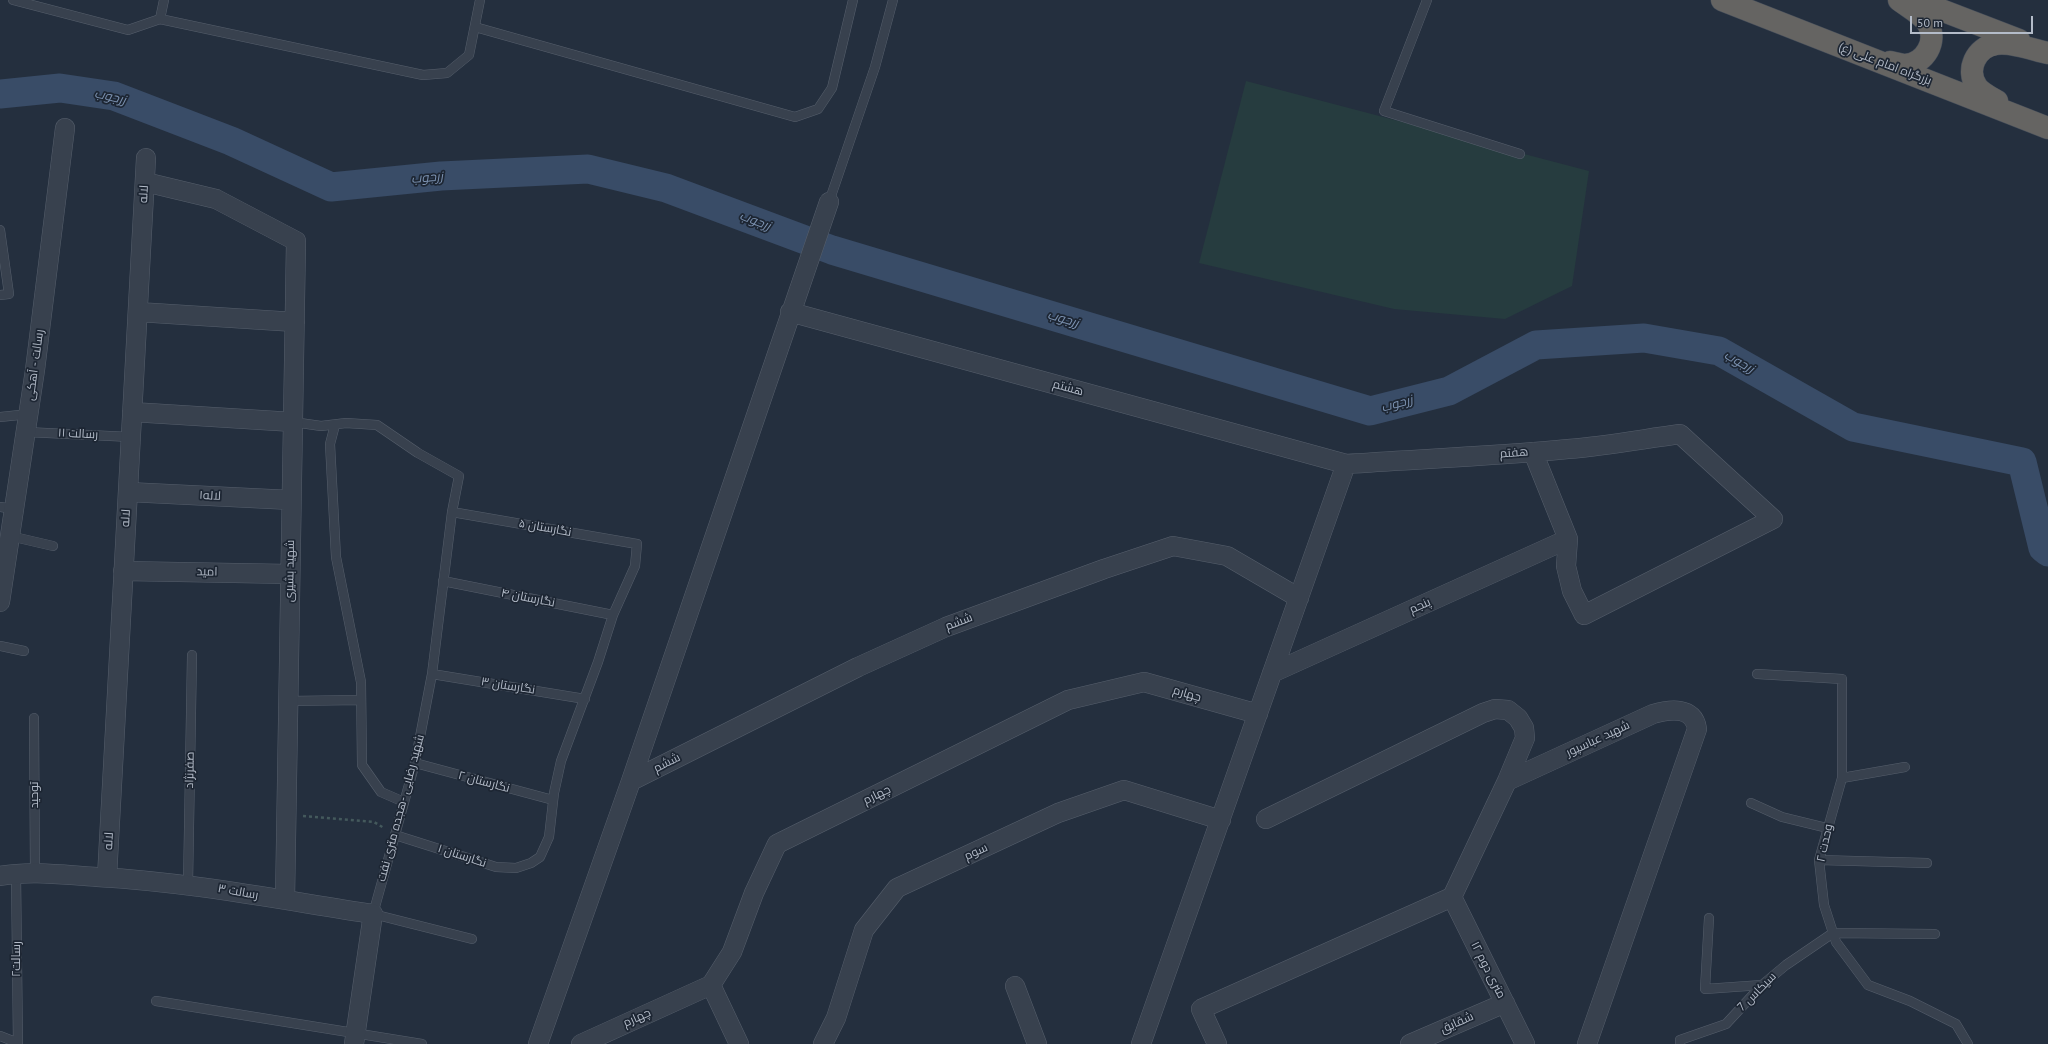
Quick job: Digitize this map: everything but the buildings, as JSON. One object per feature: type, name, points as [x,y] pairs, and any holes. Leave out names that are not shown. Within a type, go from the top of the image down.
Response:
[{"type":"highway","name":"بزرگراه امام علی (ع)","points":[[1722,0],[2048,128]]},
{"type":"highway","points":[[1854,52],[1906,65],[1916,62],[1926,54],[1932,40],[1929,26],[1924,19],[1899,0]]},
{"type":"highway","points":[[1915,0],[2048,52]]},
{"type":"highway","points":[[2026,120],[1978,88],[1972,74],[1974,60],[1982,49],[1995,44],[2048,52]]},
{"type":"street","name":"رسالت - آهکی","points":[[0,602],[10,536],[7,508],[27,423],[65,128]]},
{"type":"street","name":"لاله","points":[[107,877],[146,158]]},
{"type":"street","name":"شهید بشیری","points":[[145,182],[216,198],[296,241],[285,900]]},
{"type":"street","points":[[538,1044],[631,781],[829,202]]},
{"type":"street","name":"هشتم","points":[[792,307],[1346,464]]},
{"type":"street","points":[[138,312],[294,322]]},
{"type":"street","points":[[132,412],[293,422]]},
{"type":"street","name":"هفتم","points":[[1346,464],[1569,449],[1680,434],[1773,519],[1584,615],[1572,592],[1566,566],[1568,539]]},
{"type":"street","points":[[1533,452],[1568,539]]},
{"type":"street","points":[[1141,1044],[1346,464]]},
{"type":"street","name":"لاله۱","points":[[128,492],[292,500]]},
{"type":"street","name":"پنجم","points":[[1272,673],[1568,539]]},
{"type":"street","name":"ششم","points":[[631,781],[858,667],[946,626],[1104,568],[1173,546],[1226,556],[1299,598]]},
{"type":"street","name":"امید","points":[[124,571],[290,574]]},
{"type":"street","name":"چهارم","points":[[581,1044],[711,985],[732,952],[754,893],[777,844],[1068,700],[1144,682],[1258,714]]},
{"type":"street","points":[[1217,1044],[1201,1009],[1452,897],[1507,781],[1525,738],[1524,728],[1518,718],[1508,710],[1495,708],[1483,712],[1266,819]]},
{"type":"street","name":"شهید عباسپور","points":[[1507,781],[1653,714],[1670,709],[1681,710],[1691,715],[1696,722],[1697,729],[1587,1044]]},
{"type":"street","name":"سوم","points":[[823,1044],[836,1018],[864,930],[897,888],[1058,813],[1124,790],[1221,820]]},
{"type":"street","name":"رسالت ۳","points":[[17,874],[107,877],[209,887],[373,914]]},
{"type":"street","name":"۱۲ متری دوم","points":[[1452,897],[1525,1044]]},
{"type":"street","name":"شهید رضایی -هجده متری نفت","points":[[354,1038],[373,914]]},
{"type":"street","points":[[711,985],[739,1044]]},
{"type":"street","points":[[1015,986],[1037,1044]]},
{"type":"street","name":"شقایق","points":[[1410,1044],[1505,1003]]},
{"type":"lane","points":[[13,0],[128,30],[160,19],[423,75],[447,73],[468,56],[480,0]]},
{"type":"lane","points":[[160,19],[164,0]]},
{"type":"lane","points":[[475,27],[795,117],[818,109],[832,88],[853,0]]},
{"type":"lane","points":[[829,202],[875,67],[893,0]]},
{"type":"lane","points":[[1427,0],[1384,111],[1520,154]]},
{"type":"lane","points":[[0,230],[8,294],[0,295]]},
{"type":"lane","name":"رسالت ۱۱","points":[[0,417],[27,423],[131,437]]},
{"type":"lane","points":[[293,422],[321,426],[335,425],[330,444],[336,557],[361,682],[362,765],[381,792],[404,802]]},
{"type":"lane","name":"شهید رضایی -هجده متری نفت","points":[[335,425],[346,423],[377,425],[418,453],[459,476],[452,512],[432,674],[415,763],[373,914]]},
{"type":"lane","name":"نگارستان ۵","points":[[452,512],[638,544],[635,566],[613,615]]},
{"type":"lane","points":[[10,536],[53,546]]},
{"type":"lane","name":"نگارستان ۴","points":[[443,581],[613,615]]},
{"type":"lane","points":[[553,800],[561,761],[585,699],[613,615]]},
{"type":"lane","points":[[0,646],[24,651]]},
{"type":"lane","name":"صفرنژاد","points":[[188,886],[192,655]]},
{"type":"lane","name":"نگارستان ۳","points":[[432,674],[585,699]]},
{"type":"lane","name":"وحدت ۲","points":[[1757,674],[1842,679],[1842,778],[1818,860],[1824,905],[1836,942],[1868,985],[1910,1001],[1956,1024],[1968,1044]]},
{"type":"lane","points":[[288,701],[361,700]]},
{"type":"lane","name":"توحید","points":[[17,874],[34,718]]},
{"type":"lane","name":"نگارستان ۲","points":[[415,763],[553,800]]},
{"type":"lane","points":[[1842,778],[1905,767]]},
{"type":"lane","name":"نگارستان ۱","points":[[395,835],[496,867],[516,868],[531,863],[540,857],[549,837],[553,800]]},
{"type":"lane","points":[[1751,803],[1782,817],[1827,828]]},
{"type":"lane","points":[[1818,860],[1927,863]]},
{"type":"lane","name":"رسالت۲","points":[[17,874],[18,1044]]},
{"type":"lane","name":"رسالت ۳","points":[[373,914],[472,939]]},
{"type":"lane","points":[[1709,918],[1705,989],[1762,985]]},
{"type":"lane","points":[[1833,932],[1935,934]]},
{"type":"lane","name":"سیکاس 7","points":[[1680,1044],[1680,1040],[1726,1024],[1762,985],[1786,965],[1833,932]]},
{"type":"lane","points":[[156,1002],[354,1038],[422,1044]]},
{"type":"lane","points":[[0,1036],[18,1044]]},
{"type":"path","points":[[286,816],[330,817],[374,822],[395,835]]},
{"type":"green space","points":[[1246,81],[1589,171],[1572,286],[1505,319],[1394,309],[1199,263]]},
{"type":"waterway","name":"زرجوب","points":[[0,94],[60,88],[114,96],[231,141],[331,187],[441,176],[588,169],[666,188],[832,250],[1370,411],[1449,391],[1536,345],[1644,338],[1719,351],[1853,427],[2022,462],[2043,548],[2048,552]]}]
